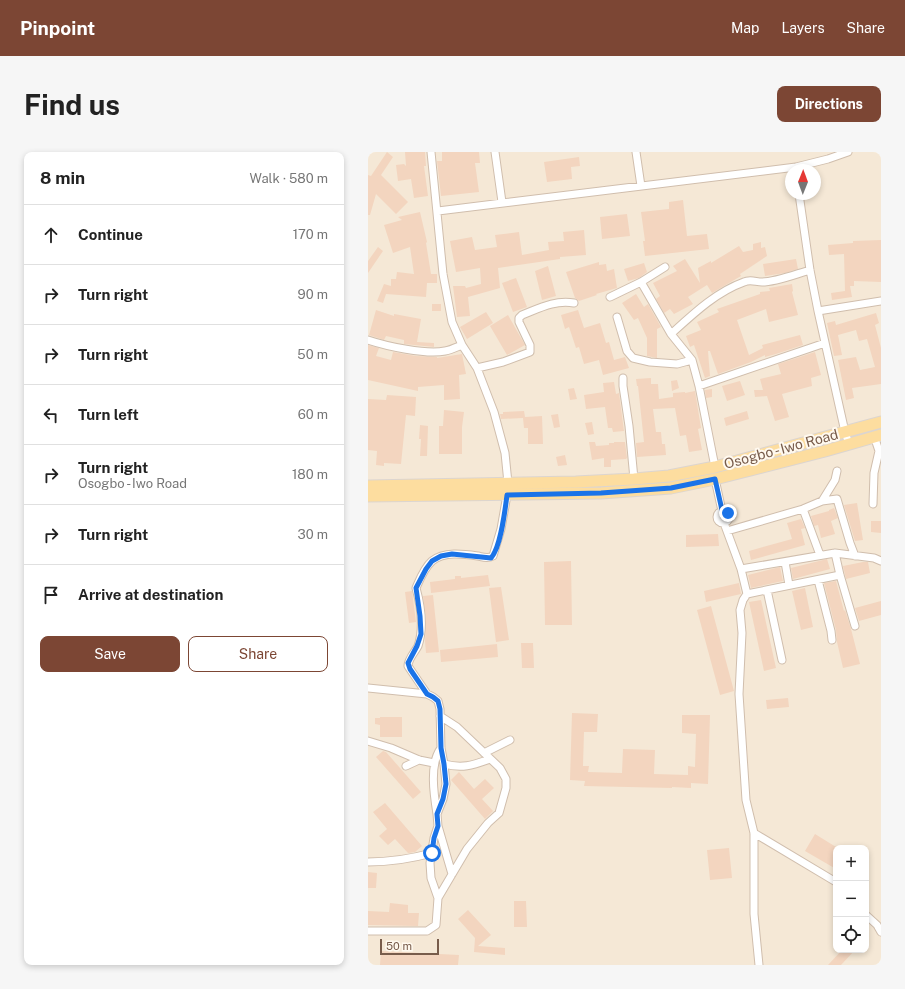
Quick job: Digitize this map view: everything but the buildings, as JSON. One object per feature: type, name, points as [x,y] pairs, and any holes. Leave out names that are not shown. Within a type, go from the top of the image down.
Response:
[{"type":"main road","name":"Osogbo - Iwo Road","points":[[368,486],[544,482],[634,479],[669,476],[715,467],[881,422]]},
{"type":"main road","name":"Osogbo - Iwo Road","points":[[368,496],[601,493],[671,488],[715,479],[878,436]]},
{"type":"main road","points":[[544,482],[544,494]]},
{"type":"street","points":[[431,152],[443,274],[452,322],[462,345],[477,368],[494,412],[505,454],[508,483]]},
{"type":"street","points":[[495,152],[502,202]]},
{"type":"street","points":[[636,152],[641,186]]},
{"type":"street","points":[[810,164],[848,152]]},
{"type":"street","points":[[438,211],[502,202],[785,169]]},
{"type":"street","points":[[800,200],[810,270],[818,311],[849,444]]},
{"type":"street","points":[[610,297],[641,282],[665,267]]},
{"type":"street","points":[[671,334],[702,306],[745,281],[762,282],[775,280],[810,270]]},
{"type":"street","points":[[641,282],[671,334],[692,360],[699,386],[715,467]]},
{"type":"street","points":[[818,311],[881,300]]},
{"type":"street","points":[[477,368],[503,362],[530,352],[530,345],[518,322],[522,315],[554,303],[562,301],[574,302]]},
{"type":"street","points":[[617,318],[627,351],[633,358],[650,362],[677,364],[692,360]]},
{"type":"street","points":[[368,340],[412,350],[436,352],[452,349],[462,345]]},
{"type":"street","points":[[699,386],[825,343]]},
{"type":"street","points":[[624,378],[623,386],[629,426],[634,479]]},
{"type":"street","points":[[873,504],[874,474],[880,451],[878,436]]},
{"type":"street","points":[[822,501],[835,480],[837,471]]},
{"type":"street","points":[[715,479],[722,510],[718,512],[716,518],[718,522],[724,523],[741,569],[747,594]]},
{"type":"street","points":[[427,694],[408,666],[421,634],[419,604],[416,588],[432,561],[441,556],[452,554],[488,558],[493,556],[501,529],[507,495]]},
{"type":"street","points":[[727,531],[803,510],[822,501],[837,499],[855,556]]},
{"type":"street","points":[[803,510],[820,555]]},
{"type":"street","points":[[835,553],[855,626]]},
{"type":"street","points":[[741,569],[835,553],[874,558],[881,561]]},
{"type":"street","points":[[785,562],[789,585]]},
{"type":"street","points":[[759,965],[754,914],[754,833],[746,800],[739,694],[742,633],[740,610],[743,600],[747,594],[840,575]]},
{"type":"street","points":[[818,580],[832,640]]},
{"type":"street","points":[[767,590],[782,660]]},
{"type":"street","points":[[368,688],[427,694],[438,701],[440,709],[441,748],[446,784],[443,799],[437,814]]},
{"type":"street","points":[[438,898],[468,849],[488,823],[499,813],[506,788],[506,780],[500,768],[457,726],[440,716]]},
{"type":"street","points":[[484,753],[510,740]]},
{"type":"street","points":[[368,741],[391,748],[419,760],[434,763]]},
{"type":"street","points":[[441,748],[437,753],[434,763],[434,797],[438,826],[452,874]]},
{"type":"street","points":[[444,764],[468,766],[490,758]]},
{"type":"street","points":[[406,766],[419,760]]},
{"type":"street","points":[[368,931],[427,931],[436,925],[438,898],[431,878],[430,863],[434,838],[438,826]]},
{"type":"street","points":[[754,833],[834,881]]},
{"type":"street","points":[[368,862],[389,862],[410,859],[432,853]]},
{"type":"street","points":[[868,917],[877,925],[881,932]]},
{"type":"shaded area","points":[[368,152],[881,152],[881,965],[368,965]]},
{"type":"route","points":[[432,853],[434,838],[438,826],[437,814],[443,799],[446,784],[441,748],[440,709],[438,701],[427,694],[408,666],[421,634],[416,588],[432,561],[441,556],[452,554],[491,558],[496,549],[507,495],[601,493],[671,488],[715,479],[722,510],[728,513]]}]
